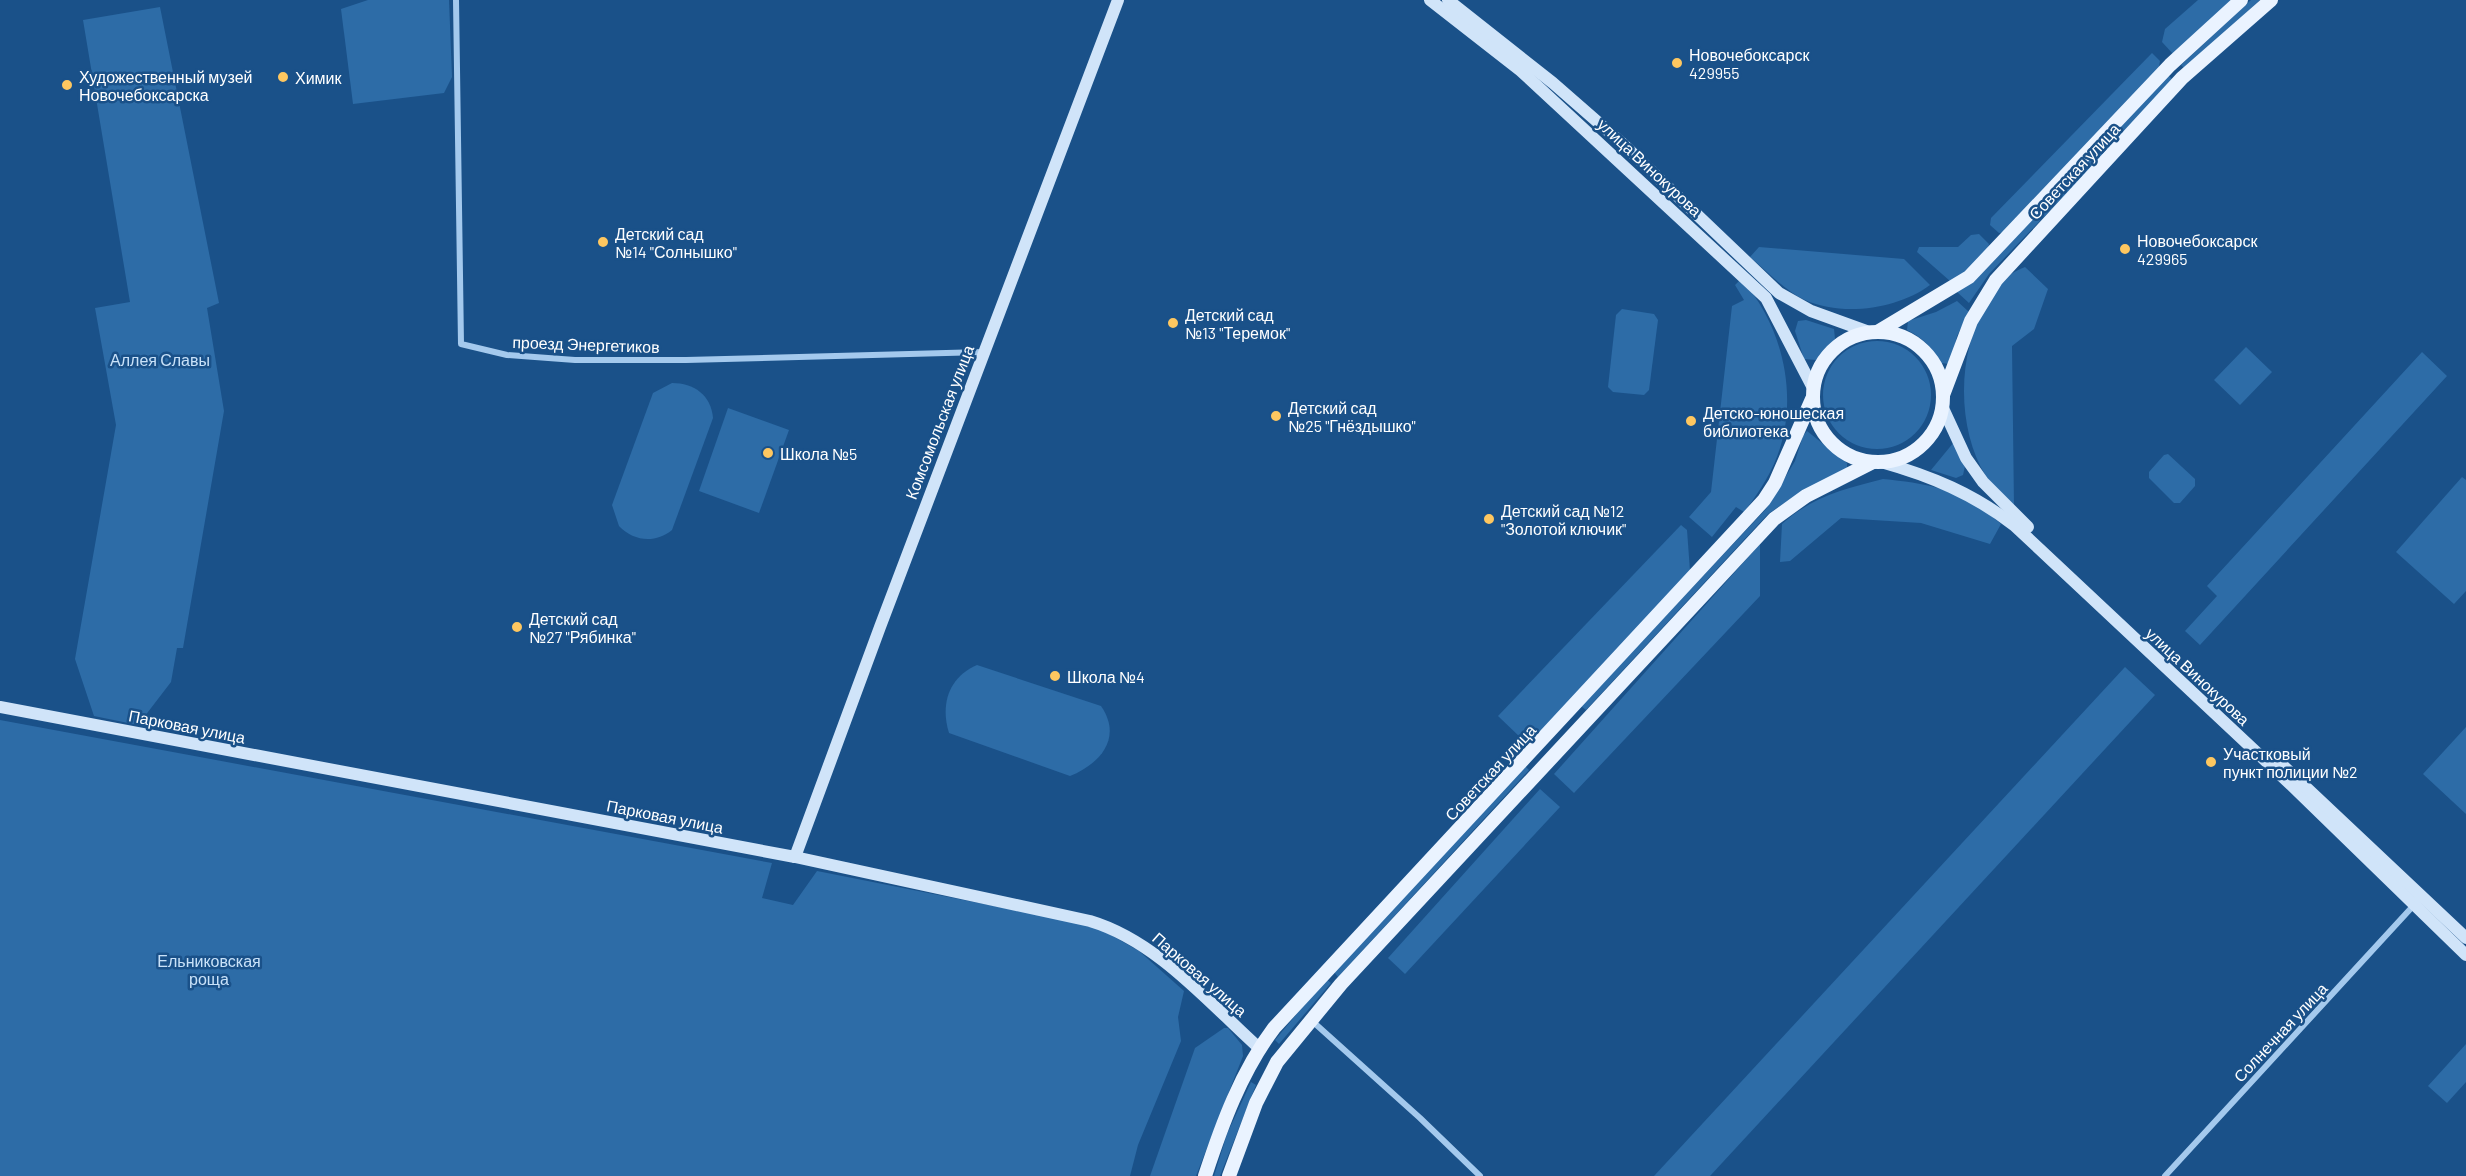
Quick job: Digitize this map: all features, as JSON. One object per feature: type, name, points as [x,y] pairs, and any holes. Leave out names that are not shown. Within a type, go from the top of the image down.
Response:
[{"type":"main road","name":"Комсомольская улица","points":[[795,857],[983,352],[1118,0]]},
{"type":"main road","name":"улица Винокурова","points":[[1430,0],[1521,70],[1766,298],[1813,393]]},
{"type":"main road","name":"улица Винокурова","points":[[1448,0],[1553,83],[1624,145],[1779,293],[1810,311],[1874,331]]},
{"type":"main road","name":"Советская улица","points":[[1874,331],[1959,284],[1974,273],[2170,65],[2241,0]]},
{"type":"main road","name":"Советская улица","points":[[1943,401],[1971,321],[1996,280],[2182,78],[2271,0]]},
{"type":"main road","points":[[1229,1176],[1256,1103],[1277,1062],[1310,1020],[1765,528],[1806,496],[1877,462],[1908,455],[1918,448],[1935,429],[1943,401],[1936,366],[1927,354],[1908,338],[1874,331],[1850,337],[1831,351],[1817,373],[1813,393],[1815,414],[1828,439],[1848,455],[1877,462]]},
{"type":"main road","name":"Советская улица","points":[[1205,1176],[1236,1093],[1259,1048],[1326,970],[1554,729],[1764,500],[1775,483],[1813,393]]},
{"type":"main road","name":"улица Винокурова","points":[[1943,401],[1966,458],[1983,482],[2418,901],[2466,955]]},
{"type":"main road","name":"улица Винокурова","points":[[1877,462],[1961,489],[1989,506],[2015,526],[2289,777]]},
{"type":"main road","name":"Парковая улица","points":[[0,707],[795,857],[1108,926],[1142,944],[1277,1062]]},
{"type":"main road","name":"улица Винокурова","points":[[2418,901],[2466,938]]},
{"type":"street","name":"проезд Энергетиков","points":[[456,0],[461,344],[507,355],[585,360],[686,360],[983,352]]},
{"type":"street","name":"Солнечная улица","points":[[2165,1176],[2418,901]]},
{"type":"street","points":[[1310,1020],[1432,1129],[1480,1176]]},
{"type":"green space","points":[[368,0],[449,0],[452,77],[444,93],[353,104],[341,9]]},
{"type":"green space","points":[[2198,0],[2235,0],[2174,55],[2162,42],[2165,29]]},
{"type":"green space","points":[[2251,0],[2260,0],[2185,69],[2181,65]]},
{"type":"green space","name":"Аллея Славы","points":[[160,7],[219,303],[207,308],[224,411],[183,648],[177,648],[171,682],[138,725],[94,716],[75,659],[116,425],[95,308],[130,302],[83,20]]},
{"type":"green space","points":[[2152,53],[2160,61],[2158,72],[2007,232],[1999,233],[1990,225],[1991,218]]},
{"type":"green space","points":[[2168,75],[2174,81],[1989,274],[1969,303],[1957,292],[1985,270]]},
{"type":"green space","points":[[1979,234],[1989,244],[1984,256],[1974,266],[1950,281],[1917,252],[1919,247],[1958,247],[1971,235]]},
{"type":"green space","points":[[1759,247],[1904,259],[1930,285],[1902,300],[1870,308],[1836,308],[1820,305],[1805,300],[1790,291],[1750,257]]},
{"type":"green space","points":[[2025,267],[2048,289],[2034,329],[2012,346],[2014,507],[1989,480],[1976,457],[1965,413],[1964,390],[1970,344],[1977,323],[2002,282]]},
{"type":"green space","points":[[1741,279],[1755,297],[1776,337],[1786,381],[1785,426],[1777,457],[1760,489],[1744,512],[1736,507],[1712,537],[1689,517],[1711,492],[1732,306],[1744,300],[1735,285]]},
{"type":"green space","points":[[1957,301],[1969,312],[1957,336],[1950,364],[1940,363],[1934,352],[1918,336],[1907,330],[1908,321],[1936,312]]},
{"type":"green space","points":[[1622,309],[1654,314],[1658,320],[1649,390],[1644,395],[1613,392],[1608,387],[1616,315]]},
{"type":"green space","points":[[1806,320],[1834,329],[1835,339],[1816,360],[1804,359],[1795,331],[1798,321]]},
{"type":"green space","points":[[1877,341],[1898,345],[1915,357],[1927,374],[1931,395],[1927,416],[1915,433],[1898,445],[1877,449],[1856,445],[1839,433],[1827,416],[1823,395],[1827,374],[1839,357],[1856,345]]},
{"type":"green space","points":[[2246,347],[2272,372],[2240,405],[2214,380]]},
{"type":"green space","points":[[2422,352],[2447,376],[2200,645],[2185,631],[2217,596],[2207,586]]},
{"type":"green space","points":[[672,383],[687,385],[700,392],[709,403],[713,418],[672,530],[651,539],[637,538],[619,526],[612,505],[653,393]]},
{"type":"green space","points":[[728,408],[789,430],[759,513],[699,491]]},
{"type":"green space","points":[[1807,431],[1847,463],[1847,469],[1793,497],[1768,514],[1586,710],[1581,706],[1766,509],[1795,461],[1803,436]]},
{"type":"green space","points":[[1954,442],[1965,466],[1963,475],[1956,478],[1931,470]]},
{"type":"green space","points":[[2168,454],[2195,479],[2195,486],[2180,503],[2174,503],[2149,478],[2149,472],[2164,455]]},
{"type":"green space","points":[[2462,477],[2466,480],[2466,591],[2454,604],[2396,552]]},
{"type":"green space","points":[[1883,479],[1932,486],[1960,496],[1974,503],[2001,524],[1990,544],[1921,523],[1841,518],[1790,561],[1780,562],[1782,524],[1794,514],[1817,500],[1855,486]]},
{"type":"green space","points":[[1681,525],[1687,530],[1690,571],[1535,739],[1521,738],[1498,716]]},
{"type":"green space","points":[[1760,544],[1760,596],[1574,793],[1554,774]]},
{"type":"green space","points":[[977,665],[1101,706],[1110,729],[1105,749],[1091,765],[1070,776],[949,733],[946,712],[949,693],[953,684],[967,670]]},
{"type":"green space","points":[[2125,667],[2155,695],[1710,1176],[1654,1176]]},
{"type":"green space","name":"Ельниковская роща","points":[[0,720],[772,863],[762,898],[793,905],[817,871],[1095,926],[1139,951],[1184,991],[1178,1017],[1181,1041],[1138,1145],[1130,1176],[0,1176]]},
{"type":"green space","points":[[2466,727],[2466,814],[2423,774]]},
{"type":"green space","points":[[1525,766],[1529,770],[1338,977],[1334,972]]},
{"type":"green space","points":[[1540,789],[1560,807],[1405,974],[1388,958]]},
{"type":"green space","points":[[1326,979],[1331,983],[1279,1044],[1275,1040]]},
{"type":"green space","points":[[1224,1028],[1228,1028],[1242,1045],[1243,1056],[1196,1176],[1150,1176],[1195,1048]]},
{"type":"green space","points":[[2466,1044],[2466,1082],[2447,1103],[2428,1086]]},
{"type":"green space","points":[[1251,1082],[1256,1085],[1220,1176],[1214,1176],[1227,1134]]},
{"type":"place","name":"Новочебоксарск 429955","points":[[1677,63]]},
{"type":"place","name":"Химик","points":[[283,77]]},
{"type":"place","name":"Художественный музей Новочебоксарска","points":[[67,85]]},
{"type":"place","name":"Детский сад №14 \"Солнышко\"","points":[[603,242]]},
{"type":"place","name":"Новочебоксарск 429965","points":[[2125,249]]},
{"type":"place","name":"Детский сад №13 \"Теремок\"","points":[[1173,323]]},
{"type":"place","name":"Детский сад №25 \"Гнёздышко\"","points":[[1276,416]]},
{"type":"place","name":"Детско-юношеская библиотека","points":[[1691,421]]},
{"type":"place","name":"Школа №5","points":[[768,453]]},
{"type":"place","name":"Детский сад №12 \"Золотой ключик\"","points":[[1489,519]]},
{"type":"place","name":"Детский сад №27 \"Рябинка\"","points":[[517,627]]},
{"type":"place","name":"Школа №4","points":[[1055,676]]},
{"type":"place","name":"Участковый пункт полиции №2","points":[[2211,762]]}]
